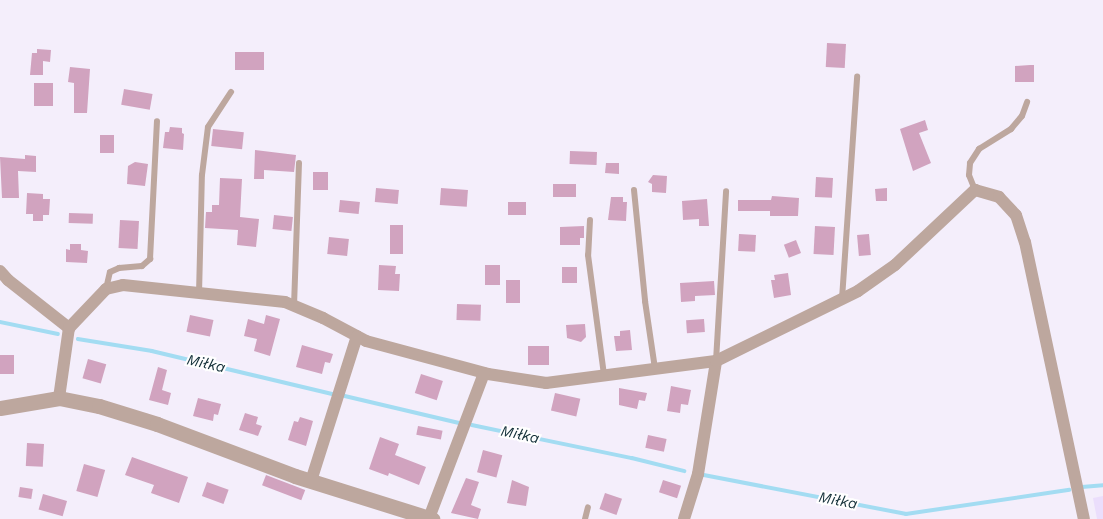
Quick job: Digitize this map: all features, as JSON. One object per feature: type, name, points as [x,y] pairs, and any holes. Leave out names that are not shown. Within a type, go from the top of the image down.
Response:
[{"type":"street","points":[[58,398],[69,328],[106,289],[123,285],[284,302],[366,341],[484,372],[546,383],[716,361],[842,299],[895,265],[975,190],[999,197],[1016,215],[1025,242],[1084,519]]},
{"type":"street","points":[[0,271],[8,280],[69,328]]},
{"type":"street","points":[[311,481],[357,336]]},
{"type":"street","points":[[684,519],[698,474],[716,361]]},
{"type":"street","points":[[0,408],[58,398],[99,406],[157,424],[311,481],[430,518],[484,372]]},
{"type":"lane","points":[[842,299],[857,76]]},
{"type":"lane","points":[[199,294],[202,175],[208,127],[231,92]]},
{"type":"lane","points":[[975,190],[969,175],[970,162],[979,150],[1011,129],[1022,116],[1027,102]]},
{"type":"lane","points":[[106,289],[110,272],[119,268],[142,266],[150,259],[157,121]]},
{"type":"lane","points":[[294,306],[299,163]]},
{"type":"lane","points":[[634,190],[645,302],[655,369]]},
{"type":"lane","points":[[716,361],[726,191]]},
{"type":"lane","points":[[590,220],[588,255],[604,375]]},
{"type":"lane","points":[[585,519],[588,507]]},
{"type":"shaded area","points":[[1103,496],[1103,519],[1097,519],[1093,498]]},
{"type":"building","points":[[827,43],[846,44],[845,68],[826,67]]},
{"type":"building","points":[[37,49],[51,50],[50,62],[43,61],[43,75],[30,75],[32,53],[37,53]]},
{"type":"building","points":[[235,52],[264,52],[264,70],[235,70]]},
{"type":"building","points":[[1034,65],[1034,82],[1015,82],[1015,66]]},
{"type":"building","points":[[70,67],[90,69],[87,113],[74,113],[74,83],[68,82]]},
{"type":"building","points":[[34,83],[53,83],[53,106],[34,106]]},
{"type":"building","points":[[124,89],[153,94],[150,110],[121,105]]},
{"type":"building","points":[[925,120],[928,130],[919,133],[931,163],[913,171],[900,129]]},
{"type":"building","points":[[170,127],[182,128],[182,133],[184,134],[183,150],[163,148],[165,132],[169,132]]},
{"type":"building","points":[[213,129],[244,132],[242,149],[211,146]]},
{"type":"building","points":[[100,135],[114,135],[114,153],[100,153]]},
{"type":"building","points":[[255,150],[296,155],[294,172],[264,170],[264,179],[254,179]]},
{"type":"building","points":[[570,151],[597,152],[597,165],[570,164]]},
{"type":"building","points":[[25,155],[36,156],[36,172],[18,171],[19,198],[2,198],[0,157],[25,159]]},
{"type":"building","points":[[135,162],[148,164],[145,186],[127,184],[128,166]]},
{"type":"building","points":[[606,163],[619,163],[619,174],[605,173]]},
{"type":"building","points":[[313,172],[328,172],[328,190],[313,190]]},
{"type":"building","points":[[653,175],[667,176],[666,193],[652,192],[652,184],[648,182]]},
{"type":"building","points":[[816,177],[833,178],[832,198],[815,197]]},
{"type":"building","points":[[220,178],[242,179],[240,217],[259,219],[256,247],[237,245],[238,230],[205,228],[206,212],[212,212],[212,205],[219,205]]},
{"type":"building","points":[[553,184],[576,184],[576,197],[553,197]]},
{"type":"building","points":[[376,188],[399,190],[398,204],[375,202]]},
{"type":"building","points":[[441,188],[468,190],[467,207],[440,205]]},
{"type":"building","points":[[887,188],[887,201],[876,201],[875,189]]},
{"type":"building","points":[[27,193],[43,194],[43,199],[50,199],[49,215],[43,215],[43,221],[33,221],[33,214],[26,214]]},
{"type":"building","points":[[772,196],[799,198],[798,216],[770,216],[770,211],[738,211],[738,200],[771,200]]},
{"type":"building","points":[[611,197],[623,197],[623,202],[627,202],[626,221],[608,220]]},
{"type":"building","points":[[707,199],[709,226],[699,226],[699,219],[683,220],[682,201]]},
{"type":"building","points":[[340,200],[360,202],[359,214],[339,212]]},
{"type":"building","points":[[508,202],[526,202],[526,215],[508,215]]},
{"type":"building","points":[[69,213],[93,214],[93,224],[69,223]]},
{"type":"building","points":[[274,215],[293,217],[291,231],[273,229]]},
{"type":"building","points":[[120,220],[139,221],[138,249],[119,248]]},
{"type":"building","points":[[390,225],[403,225],[403,254],[390,254]]},
{"type":"building","points":[[584,226],[584,238],[580,238],[580,245],[560,245],[560,227]]},
{"type":"building","points":[[815,226],[835,227],[834,255],[814,254]]},
{"type":"building","points":[[739,234],[756,235],[755,252],[738,251]]},
{"type":"building","points":[[869,234],[871,255],[859,256],[857,235]]},
{"type":"building","points":[[329,237],[349,239],[347,256],[327,254]]},
{"type":"building","points":[[796,240],[801,253],[789,258],[784,245]]},
{"type":"building","points":[[70,244],[81,244],[81,250],[88,251],[87,263],[66,262],[66,249],[70,250]]},
{"type":"building","points":[[379,265],[396,266],[395,274],[400,274],[399,291],[378,290]]},
{"type":"building","points":[[485,265],[500,265],[500,285],[485,285]]},
{"type":"building","points":[[562,267],[577,267],[577,283],[562,283]]},
{"type":"building","points":[[788,273],[791,295],[774,298],[771,280],[775,280],[774,275]]},
{"type":"building","points":[[506,280],[520,280],[520,303],[506,303]]},
{"type":"building","points":[[714,281],[715,295],[695,296],[695,301],[681,302],[680,283]]},
{"type":"building","points":[[457,304],[481,305],[480,321],[456,320]]},
{"type":"building","points":[[190,315],[213,320],[210,337],[186,332]]},
{"type":"building","points":[[266,315],[280,319],[270,356],[254,351],[257,339],[244,336],[248,319],[264,324]]},
{"type":"building","points":[[704,319],[705,332],[687,333],[686,320]]},
{"type":"building","points":[[585,324],[586,337],[581,342],[567,338],[566,325]]},
{"type":"building","points":[[630,330],[632,350],[616,351],[614,336],[620,336],[620,331]]},
{"type":"building","points":[[302,345],[333,354],[330,363],[325,362],[322,374],[296,367]]},
{"type":"building","points":[[528,346],[549,346],[549,365],[528,365]]},
{"type":"building","points":[[0,355],[14,355],[14,374],[0,374]]},
{"type":"building","points":[[88,359],[106,364],[101,383],[82,378]]},
{"type":"building","points":[[158,367],[167,370],[162,390],[171,393],[168,405],[149,400]]},
{"type":"building","points":[[421,374],[443,381],[437,400],[415,393]]},
{"type":"building","points":[[671,386],[691,390],[688,405],[681,404],[680,413],[667,411]]},
{"type":"building","points":[[619,388],[647,393],[645,401],[639,400],[637,409],[619,405]]},
{"type":"building","points":[[555,393],[580,399],[576,416],[551,411]]},
{"type":"building","points":[[198,398],[221,404],[218,415],[214,414],[213,421],[193,416]]},
{"type":"building","points":[[245,413],[258,417],[256,424],[262,426],[258,436],[239,430]]},
{"type":"building","points":[[300,417],[313,421],[306,446],[288,440],[294,421],[298,422]]},
{"type":"building","points":[[418,426],[443,431],[441,440],[416,435]]},
{"type":"building","points":[[648,435],[667,439],[664,452],[645,448]]},
{"type":"building","points":[[380,437],[399,444],[395,455],[426,467],[419,485],[389,473],[388,476],[369,469]]},
{"type":"building","points":[[27,443],[44,444],[43,467],[26,466]]},
{"type":"building","points":[[483,450],[502,455],[496,477],[477,472]]},
{"type":"building","points":[[132,457],[188,477],[179,503],[151,493],[154,485],[125,475]]},
{"type":"building","points":[[84,464],[105,470],[97,497],[76,491]]},
{"type":"building","points":[[266,475],[305,490],[301,500],[262,485]]},
{"type":"building","points":[[466,478],[479,482],[471,505],[481,509],[478,519],[451,513]]},
{"type":"building","points":[[512,480],[529,487],[526,506],[507,503]]},
{"type":"building","points":[[663,480],[681,486],[677,498],[659,492]]},
{"type":"building","points":[[207,482],[229,490],[223,504],[202,496]]},
{"type":"building","points":[[20,487],[33,489],[31,499],[18,497]]},
{"type":"building","points":[[605,493],[622,499],[616,515],[599,509]]},
{"type":"building","points":[[43,494],[67,501],[63,516],[39,509]]},
{"type":"waterway","name":"Miłka","points":[[0,322],[58,334]]},
{"type":"waterway","name":"Miłka","points":[[78,339],[152,351],[332,394]]},
{"type":"waterway","name":"Miłka","points":[[345,396],[459,423]]},
{"type":"waterway","name":"Miłka","points":[[472,425],[632,458],[684,471]]},
{"type":"waterway","name":"Miłka","points":[[704,475],[906,514],[1069,490]]},
{"type":"waterway","name":"Miłka","points":[[1082,487],[1103,485]]}]
